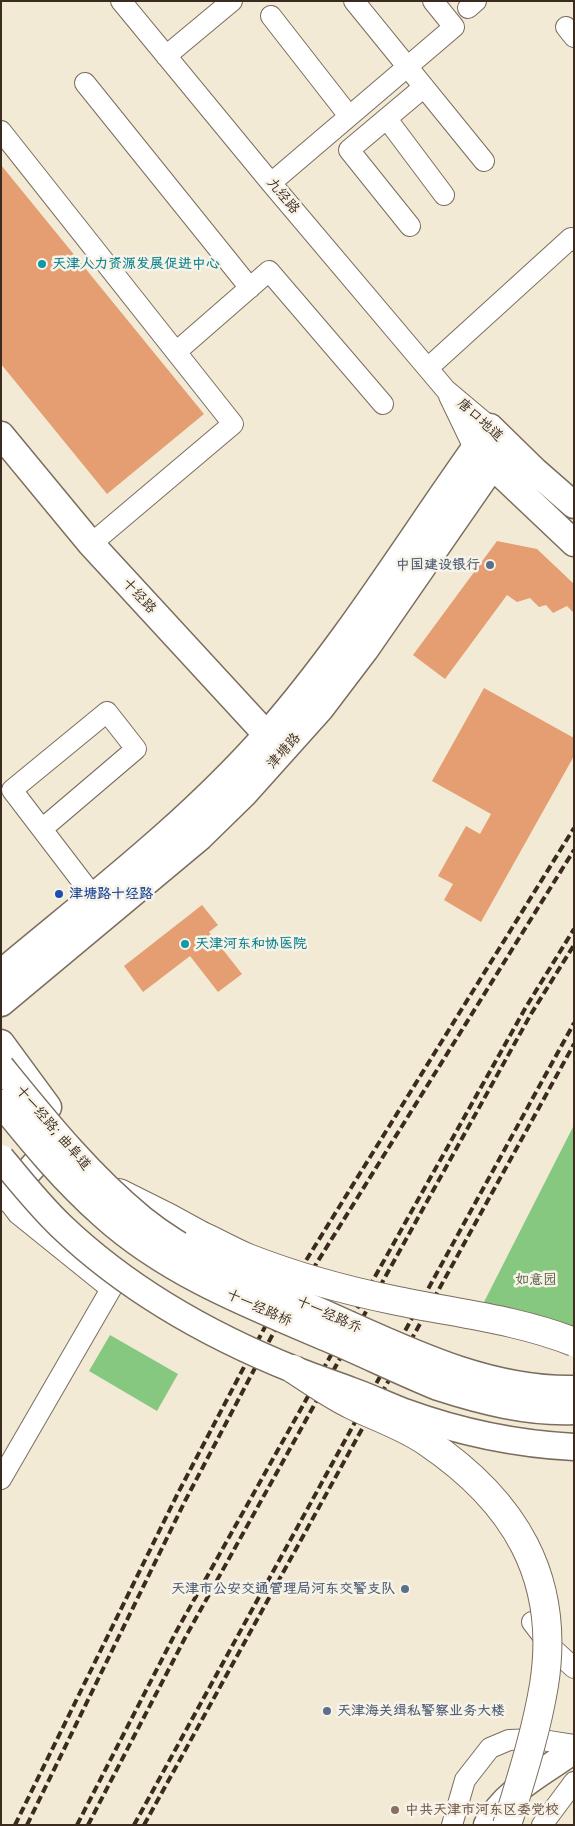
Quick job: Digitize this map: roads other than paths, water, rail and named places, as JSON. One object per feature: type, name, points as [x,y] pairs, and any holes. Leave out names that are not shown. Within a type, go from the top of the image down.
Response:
[{"type":"highway","points":[[107,1188],[248,1258],[292,1273],[378,1297],[484,1317],[534,1329],[574,1342]]},
{"type":"highway","points":[[294,1369],[350,1404],[425,1441],[453,1461],[478,1481],[502,1509],[527,1549],[537,1573],[544,1605],[546,1656],[544,1685],[536,1726],[507,1825]]},
{"type":"main road","name":"十经路","points":[[1,435],[91,544],[275,743]]},
{"type":"main road","name":"津塘路","points":[[1,1003],[200,837],[227,811],[275,743],[298,698],[346,635],[474,448],[499,436]]},
{"type":"main road","name":"津塘路","points":[[1,973],[275,743],[321,708],[365,650],[493,467],[499,436]]},
{"type":"main road","name":"唐口地道","points":[[499,436],[572,497]]},
{"type":"main road","name":"唐口地道","points":[[474,448],[574,543]]},
{"type":"main road","points":[[1,1043],[66,1131],[3,1197]]},
{"type":"main road","name":"十一经路; 曲阜道","points":[[1,1067],[67,1147],[107,1188]]},
{"type":"main road","name":"十一经路桥","points":[[1,1103],[53,1166],[104,1216],[133,1239],[187,1274],[267,1313],[438,1387],[508,1405],[563,1412],[574,1411]]},
{"type":"main road","name":"十一经路桥","points":[[1,1127],[80,1215],[103,1237],[127,1255],[177,1286],[221,1308],[449,1407],[513,1422],[574,1428]]},
{"type":"main road","points":[[1,1158],[61,1226],[135,1286],[175,1312],[206,1328],[294,1369],[406,1412],[463,1430],[516,1442],[544,1446],[574,1447]]},
{"type":"main road","name":"十一经路乔","points":[[107,1188],[142,1219],[195,1255],[233,1274],[401,1347],[453,1368],[492,1379],[528,1386],[574,1389]]},
{"type":"main road","points":[[487,1825],[491,1816],[522,1785],[574,1750]]},
{"type":"street","name":"九经路","points":[[121,1],[271,183],[446,390]]},
{"type":"street","points":[[166,56],[232,1]]},
{"type":"street","points":[[354,1],[484,160]]},
{"type":"street","points":[[271,183],[454,27],[433,1]]},
{"type":"street","points":[[271,16],[349,116]]},
{"type":"street","points":[[86,83],[250,288]]},
{"type":"street","points":[[349,150],[424,87]]},
{"type":"street","points":[[386,119],[444,195]]},
{"type":"street","points":[[332,130],[410,226]]},
{"type":"street","points":[[1,131],[233,424],[91,544]]},
{"type":"street","points":[[428,368],[571,238],[574,241]]},
{"type":"street","points":[[176,352],[268,271],[383,404]]},
{"type":"street","name":"唐口地道","points":[[446,390],[499,436]]},
{"type":"street","name":"唐口地道","points":[[446,390],[474,448]]},
{"type":"street","points":[[42,829],[136,750],[107,712],[12,790],[93,896]]},
{"type":"street","points":[[1,1478],[111,1289],[18,1214],[3,1197]]},
{"type":"street","points":[[532,1622],[551,1647],[574,1668]]},
{"type":"street","points":[[452,1825],[465,1780],[490,1748],[509,1740],[536,1739],[574,1745]]},
{"type":"street","points":[[542,1825],[574,1782]]},
{"type":"railway","points":[[15,1825],[177,1495],[266,1325],[574,828]]},
{"type":"railway","points":[[27,1825],[185,1501],[275,1330],[574,850]]},
{"type":"railway","points":[[77,1825],[176,1632],[526,1007],[574,929]]},
{"type":"railway","points":[[88,1825],[185,1638],[531,1014],[574,945]]},
{"type":"railway","points":[[134,1825],[574,1023]]},
{"type":"railway","points":[[144,1825],[574,1044]]},
{"type":"place","name":"天津人力资源发展促进中心","points":[[42,264]]},
{"type":"place","name":"中国建设银行","points":[[490,565]]},
{"type":"place","name":"津塘路十经路","points":[[59,894]]},
{"type":"place","name":"天津河东和协医院","points":[[185,944]]},
{"type":"place","name":"天津市公安交通管理局河东交警支队","points":[[405,1589]]},
{"type":"place","name":"天津海关缉私警察业务大楼","points":[[327,1711]]},
{"type":"place","name":"中共天津市河东区委党校","points":[[395,1810]]},
{"type":"park label","name":"如意园","points":[[536,1280]]}]
